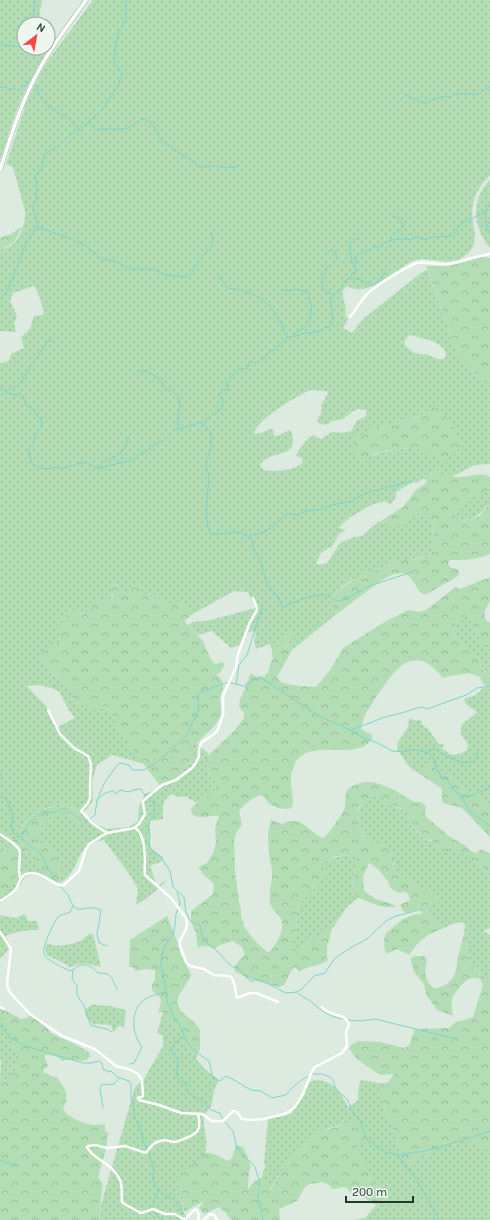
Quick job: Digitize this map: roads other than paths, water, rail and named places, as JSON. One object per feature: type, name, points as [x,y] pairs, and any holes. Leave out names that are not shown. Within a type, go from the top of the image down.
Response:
[{"type":"main road","points":[[0,170],[18,114],[35,79],[47,57],[86,0]]},
{"type":"street","points":[[350,317],[370,292],[415,264],[448,264],[490,254]]},
{"type":"street","points":[[20,879],[26,874],[34,873],[43,876],[57,885],[63,885],[74,877],[79,871],[87,846],[107,833],[134,828],[139,824],[145,814],[143,801],[162,785],[176,780],[193,767],[199,757],[200,745],[202,742],[213,736],[217,731],[224,715],[224,693],[236,667],[238,654],[249,625],[258,610],[253,598]]},
{"type":"street","points":[[48,710],[60,734],[74,748],[89,758],[92,767],[90,796],[88,803],[81,811],[92,823],[107,833]]},
{"type":"street","points":[[134,828],[139,831],[142,836],[145,856],[145,875],[171,898],[186,918],[186,930],[180,941],[180,946],[186,962],[190,966],[203,968],[214,974],[229,976],[232,978],[235,995],[237,998],[250,993],[256,993],[274,999],[278,1002]]},
{"type":"street","points":[[0,834],[19,848],[20,853],[20,879],[16,890],[0,901]]},
{"type":"street","points":[[0,932],[11,949],[7,980],[8,989],[30,1014],[64,1038],[95,1049],[116,1066],[131,1070],[138,1074],[142,1080],[143,1090],[143,1096],[138,1098],[139,1100],[160,1105],[178,1113],[202,1114],[212,1121],[222,1122],[231,1112],[234,1111],[237,1112],[242,1119],[256,1120],[284,1114],[293,1109],[303,1094],[312,1070],[321,1063],[344,1051],[347,1046],[346,1032],[349,1024],[346,1018],[330,1013],[322,1007]]},
{"type":"street","points":[[0,1007],[4,1008]]},
{"type":"street","points":[[198,1114],[199,1129],[195,1133],[179,1141],[159,1141],[150,1147],[146,1153],[125,1146],[107,1148],[95,1145],[87,1147],[90,1152],[112,1168],[116,1173],[122,1188],[122,1200],[126,1205],[141,1213],[153,1208],[163,1213],[175,1214],[185,1220],[196,1209],[199,1213],[198,1220]]},
{"type":"street","points":[[204,1220],[210,1214],[214,1215],[217,1220]]},
{"type":"waterway","points":[[34,16],[35,0]]},
{"type":"waterway","points":[[0,299],[8,289],[25,246],[38,224],[33,210],[36,200],[37,185],[35,176],[42,168],[45,154],[80,129],[100,112],[118,87],[122,73],[114,62],[118,34],[126,18],[126,0]]},
{"type":"waterway","points":[[0,45],[16,46]]},
{"type":"waterway","points":[[0,87],[21,90],[29,82],[31,83]]},
{"type":"waterway","points":[[34,85],[38,88],[37,93],[48,106],[68,118],[78,129]]},
{"type":"waterway","points":[[393,107],[407,95],[425,103],[444,96],[450,97],[459,93],[479,94],[490,87]]},
{"type":"waterway","points":[[89,123],[96,130],[119,129],[130,127],[140,120],[146,119],[153,125],[161,140],[199,166],[229,168],[240,166]]},
{"type":"waterway","points":[[351,277],[352,273],[356,271],[356,256],[374,247],[381,246],[385,242],[391,240],[410,240],[417,237],[424,240],[433,237],[452,236],[459,225],[485,212],[490,204]]},
{"type":"waterway","points":[[485,212],[486,224],[490,235]]},
{"type":"waterway","points":[[391,240],[391,237],[402,229],[404,225],[398,218],[392,216]]},
{"type":"waterway","points":[[487,225],[490,222]]},
{"type":"waterway","points":[[37,227],[80,243],[93,251],[102,260],[110,260],[129,269],[152,269],[165,275],[187,277],[191,274],[199,260],[212,245],[213,239],[211,232]]},
{"type":"waterway","points":[[354,267],[349,245],[354,239],[359,239]]},
{"type":"waterway","points":[[328,253],[332,250],[336,252],[336,261],[325,269],[325,274],[322,277],[322,287],[326,292],[334,295]]},
{"type":"waterway","points":[[0,388],[10,394],[21,394],[26,405],[33,409],[42,422],[35,435],[34,443],[29,446],[30,457],[35,465],[43,469],[49,469],[54,467],[65,468],[86,463],[99,468],[132,460],[166,438],[173,431],[202,422],[221,409],[224,402],[219,395],[225,390],[229,389],[226,383],[240,368],[247,369],[250,361],[257,363],[266,357],[269,352],[276,349],[288,337],[317,332],[326,327],[329,328],[333,318],[331,305],[332,297],[335,293],[341,290],[345,281],[348,279],[355,279],[366,282],[372,286],[378,282],[386,271]]},
{"type":"waterway","points":[[217,273],[227,288],[255,295],[267,303],[278,317],[288,337]]},
{"type":"waterway","points":[[280,290],[291,291],[296,289],[309,294],[309,301],[312,306],[309,320],[307,325],[294,335]]},
{"type":"waterway","points":[[7,392],[19,385],[48,341],[52,340],[54,343]]},
{"type":"waterway","points":[[137,371],[145,371],[159,378],[166,389],[173,392],[178,397],[180,405],[178,429]]},
{"type":"waterway","points":[[202,423],[210,431],[211,435],[211,447],[206,465],[209,477],[207,521],[211,535],[239,532],[251,538],[254,550],[259,557],[267,584],[278,596],[282,607],[319,595],[325,595],[337,601],[342,601],[369,586],[412,572]]},
{"type":"waterway","points":[[99,468],[103,462],[122,451],[129,436]]},
{"type":"waterway","points":[[249,536],[267,531],[287,514],[298,515],[306,511],[318,510],[331,505],[353,501],[363,494],[412,481]]},
{"type":"waterway","points":[[236,684],[239,665],[247,655],[262,608]]},
{"type":"waterway","points":[[230,683],[244,686],[254,680],[260,678],[263,679],[319,716],[392,751],[403,752],[414,749],[430,753],[436,762],[435,769],[439,771],[441,777],[447,779],[453,789],[460,795],[470,811],[490,826]]},
{"type":"waterway","points":[[90,819],[95,815],[97,800],[105,782],[118,764],[121,763],[129,765],[132,770],[144,770],[156,763],[189,733],[192,723],[199,710],[198,696],[200,692],[228,682]]},
{"type":"waterway","points":[[350,730],[382,718],[417,708],[430,708],[466,695],[477,688],[490,686]]},
{"type":"waterway","points":[[428,752],[435,749],[460,762],[471,762],[476,760],[478,752]]},
{"type":"waterway","points":[[0,772],[0,777]]},
{"type":"waterway","points":[[461,795],[473,795],[490,787]]},
{"type":"waterway","points":[[97,800],[104,794],[111,791],[116,794],[120,790],[128,792],[141,789],[147,799],[155,804],[154,815],[150,820],[148,828],[150,835],[149,845],[153,852],[160,856],[170,871],[173,887],[184,897],[189,919],[200,925],[202,936],[207,943],[231,966],[239,969],[252,982],[254,979],[263,981],[287,993],[301,990],[314,976],[325,973],[335,958],[367,939],[386,921],[396,916],[423,909]]},
{"type":"waterway","points":[[0,796],[6,800],[10,807],[13,819],[11,825],[13,833],[17,837],[21,837],[27,844],[40,853],[57,883]]},
{"type":"waterway","points":[[21,837],[30,822],[43,811],[53,813],[64,808],[77,818],[87,820]]},
{"type":"waterway","points":[[59,885],[68,895],[74,907],[79,909],[94,908],[101,910],[97,934],[99,943],[107,946]]},
{"type":"waterway","points":[[177,892],[180,902],[179,906]]},
{"type":"waterway","points":[[73,906],[70,912],[61,915],[56,920],[44,946],[45,956],[51,961],[70,971],[78,966],[87,965],[98,973],[109,975],[117,989]]},
{"type":"waterway","points":[[178,909],[174,933],[167,942],[162,955],[161,965],[167,1002],[187,1042],[192,1049],[209,1061],[213,1078],[220,1081],[226,1076],[251,1090],[261,1091],[272,1098],[286,1095],[296,1084],[309,1076]]},
{"type":"waterway","points":[[73,970],[72,979],[77,986],[77,995],[84,1006],[90,1024],[112,1032]]},
{"type":"waterway","points":[[130,1064],[134,1063],[142,1047],[134,1029],[134,1016],[136,1010],[145,999],[165,992]]},
{"type":"waterway","points":[[297,993],[325,1013],[343,1019]]},
{"type":"waterway","points":[[348,1020],[361,1021],[375,1019],[452,1038]]},
{"type":"waterway","points":[[0,1025],[9,1037],[25,1046],[83,1063],[99,1061],[102,1063],[103,1069],[109,1072],[111,1071],[117,1077],[129,1081],[131,1085],[131,1098],[135,1118],[147,1149]]},
{"type":"waterway","points":[[184,1037],[175,1042],[171,1049],[178,1060],[176,1076],[179,1080],[185,1083],[191,1095],[200,1099],[211,1110],[220,1113],[223,1119]]},
{"type":"waterway","points":[[313,1074],[322,1074],[333,1080],[336,1089],[347,1099],[355,1116],[361,1121],[367,1140],[388,1153],[397,1155],[424,1151],[490,1131]]},
{"type":"waterway","points":[[103,1108],[100,1089],[101,1085],[114,1084],[119,1079]]},
{"type":"waterway","points":[[225,1122],[233,1131],[237,1148],[255,1167],[260,1183],[258,1195],[263,1220]]},
{"type":"waterway","points":[[149,1152],[155,1171],[152,1175],[154,1182],[163,1194],[175,1201],[188,1220]]},
{"type":"waterway","points":[[397,1155],[405,1167],[414,1176],[439,1220]]},
{"type":"waterway","points":[[0,1160],[18,1166]]},
{"type":"waterway","points":[[152,1208],[156,1195],[159,1191]]},
{"type":"waterway","points":[[153,1211],[158,1217],[164,1220]]}]
